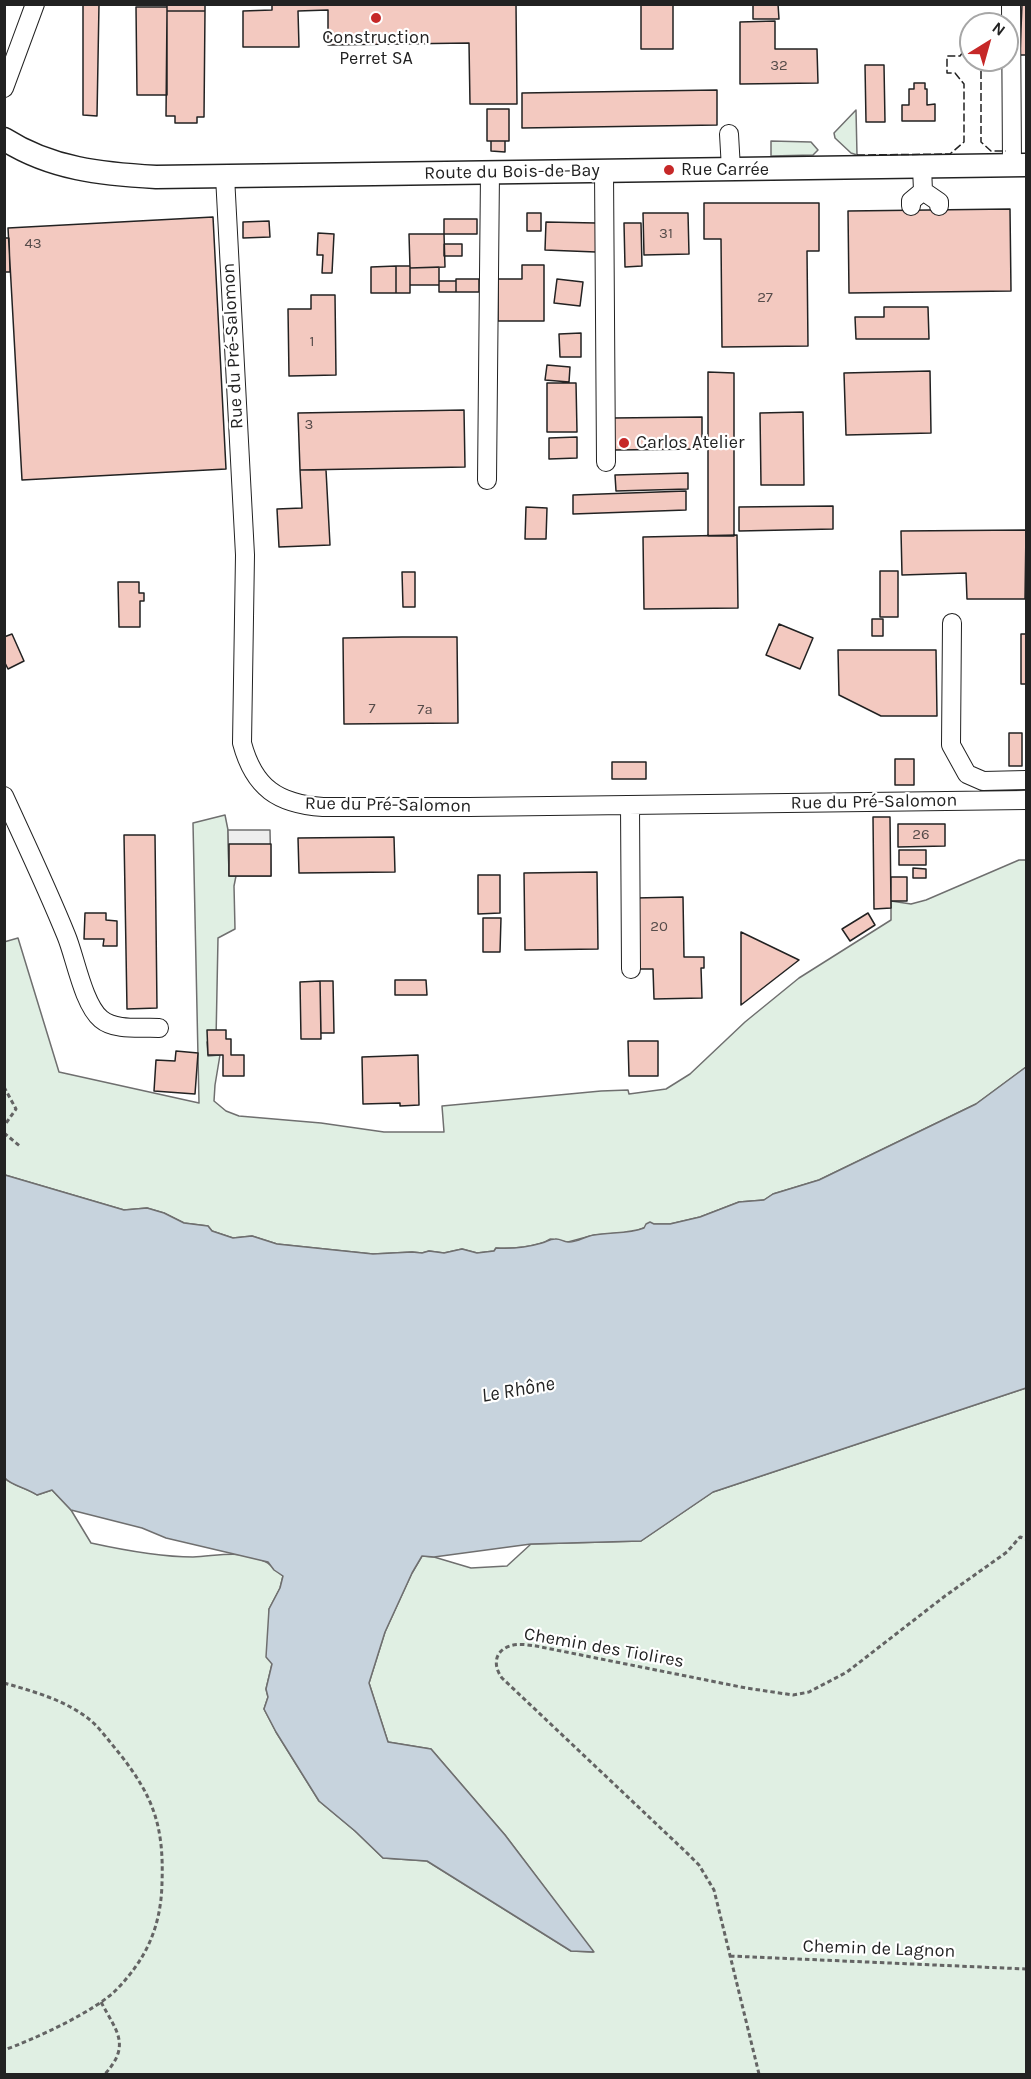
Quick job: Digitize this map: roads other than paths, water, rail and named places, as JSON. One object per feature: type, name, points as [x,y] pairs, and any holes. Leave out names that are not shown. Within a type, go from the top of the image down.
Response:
[{"type":"main road","name":"Route du Bois-de-Bay","points":[[7,144],[49,161],[83,171],[156,177],[1019,166]]},
{"type":"street","points":[[4,88],[35,4]]},
{"type":"street","points":[[1011,4],[1019,166]]},
{"type":"street","points":[[729,134],[731,169]]},
{"type":"street","points":[[922,167],[923,191]]},
{"type":"street","points":[[604,171],[606,462]]},
{"type":"street","points":[[487,480],[490,172]]},
{"type":"street","name":"Rue du Pré-Salomon","points":[[225,176],[244,555],[242,744],[252,773],[258,781],[285,800],[307,806],[469,807],[1026,800]]},
{"type":"street","points":[[911,206],[911,201],[923,191]]},
{"type":"street","points":[[923,191],[939,202],[939,206]]},
{"type":"street","points":[[951,623],[951,745],[967,774],[983,781],[1026,780]]},
{"type":"street","points":[[4,796],[67,937],[94,1011],[112,1025],[159,1028]]},
{"type":"street","points":[[630,805],[631,969]]},
{"type":"water","name":"Le Rhône","points":[[1026,1067],[1026,1388],[713,1492],[641,1541],[531,1544],[434,1557],[422,1556],[412,1573],[385,1632],[369,1683],[388,1742],[431,1749],[505,1835],[594,1952],[571,1951],[427,1861],[383,1858],[319,1801],[264,1709],[268,1697],[266,1689],[272,1664],[266,1657],[269,1609],[280,1588],[283,1576],[268,1562],[166,1538],[142,1528],[71,1510],[52,1490],[37,1495],[5,1478],[5,1175],[124,1210],[147,1208],[184,1223],[208,1226],[212,1231],[233,1238],[252,1236],[277,1244],[373,1254],[429,1251],[444,1253],[462,1249],[477,1253],[494,1251],[496,1248],[531,1246],[553,1239],[571,1242],[594,1235],[644,1228],[650,1222],[670,1224],[700,1217],[739,1202],[764,1200],[773,1194],[819,1180],[976,1104]]},
{"type":"place","name":"Construction Perret SA","points":[[376,18]]},
{"type":"place","name":"Rue Carrée","points":[[669,170]]},
{"type":"place","name":"Carlos Atelier","points":[[624,443]]}]
